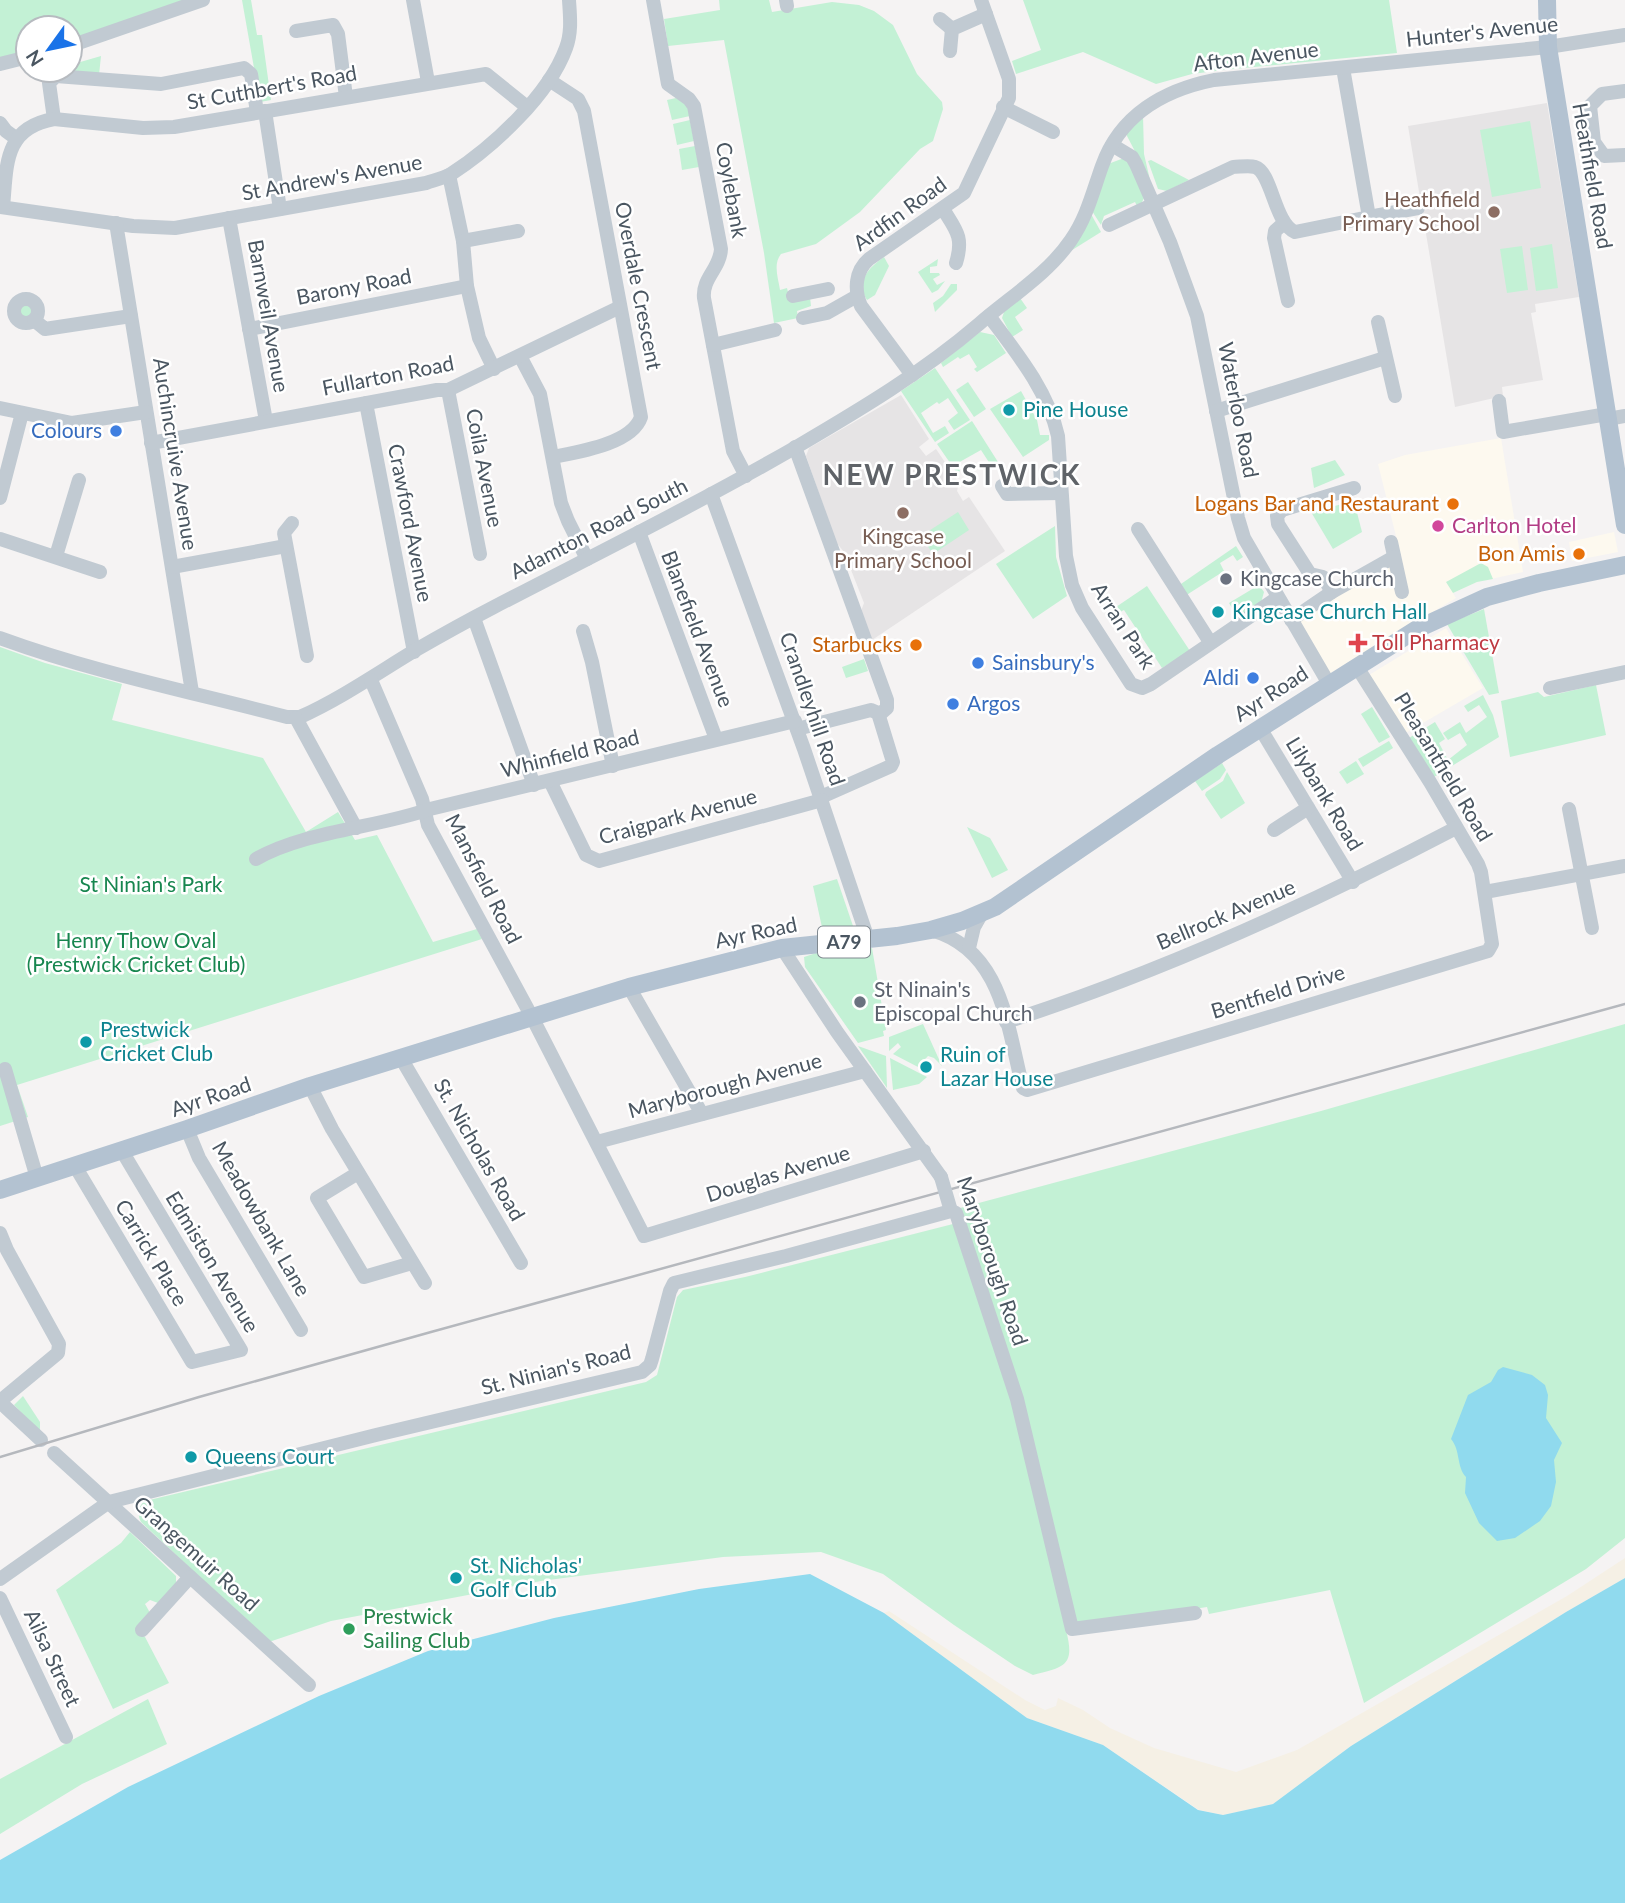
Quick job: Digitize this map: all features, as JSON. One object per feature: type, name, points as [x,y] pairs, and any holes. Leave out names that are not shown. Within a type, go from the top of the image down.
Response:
[{"type":"main road","name":"Heathfield Road","points":[[1547,0],[1548,47],[1614,416],[1625,525]]},
{"type":"main road","name":"Ayr Road","points":[[0,1189],[122,1151],[310,1086],[629,987],[782,948],[931,930],[982,913],[995,907],[1260,728],[1417,629],[1487,597],[1625,565]]},
{"type":"street","points":[[84,41],[203,0]]},
{"type":"street","points":[[413,0],[428,82]]},
{"type":"street","name":"St Andrew's Avenue","points":[[1,207],[116,223],[175,228],[426,183],[449,176],[507,129],[549,80],[567,46],[571,22],[569,0]]},
{"type":"street","name":"Coylebank","points":[[653,0],[668,84],[689,99],[694,106],[721,249],[720,263],[707,281],[704,292],[733,451],[746,476]]},
{"type":"street","points":[[951,29],[984,7]]},
{"type":"street","name":"Ardfin Road","points":[[857,296],[858,277],[863,263],[964,193],[1009,98],[1009,79],[984,7]]},
{"type":"street","points":[[940,19],[951,29]]},
{"type":"street","points":[[296,31],[332,24],[338,34],[346,97]]},
{"type":"street","points":[[950,51],[951,29]]},
{"type":"street","name":"Hunter's Avenue","points":[[1343,68],[1548,47],[1625,35]]},
{"type":"street","points":[[1,207],[5,155],[17,139],[37,125],[54,119],[49,87],[50,80],[56,76],[161,83],[244,68],[251,74],[261,112],[280,209]]},
{"type":"street","points":[[1343,68],[1369,217]]},
{"type":"street","name":"Afton Avenue","points":[[1112,145],[1136,114],[1182,87],[1214,80],[1343,68]]},
{"type":"street","name":"St Cuthbert's Road","points":[[54,119],[158,128],[191,125],[486,74],[527,107]]},
{"type":"street","name":"Overdale Crescent","points":[[549,80],[578,99],[584,111],[641,417],[635,429],[596,449],[553,457]]},
{"type":"street","points":[[1625,91],[1602,94],[1590,106],[1594,142],[1604,156],[1625,155]]},
{"type":"street","points":[[1003,107],[1053,132]]},
{"type":"street","points":[[0,123],[17,139]]},
{"type":"street","name":"Waterloo Road","points":[[1112,145],[1132,157],[1154,203],[1197,316],[1244,538],[1329,684]]},
{"type":"street","name":"Adamton Road South","points":[[296,718],[370,680],[474,618],[746,476],[876,401],[989,316],[1056,260],[1083,220],[1112,145]]},
{"type":"street","points":[[1109,225],[1233,167],[1256,167],[1263,174],[1284,223],[1295,232],[1418,208]]},
{"type":"street","points":[[449,176],[463,241],[467,286],[479,338],[494,369]]},
{"type":"street","points":[[943,209],[959,236],[961,247],[956,263]]},
{"type":"street","name":"Barnweil Avenue","points":[[229,218],[266,421]]},
{"type":"street","name":"Auchincruive Avenue","points":[[116,223],[192,692]]},
{"type":"street","points":[[1284,223],[1275,231],[1274,238],[1288,301]]},
{"type":"street","points":[[463,241],[518,231]]},
{"type":"street","name":"Barony Road","points":[[249,329],[467,286]]},
{"type":"street","points":[[793,296],[821,290],[820,315]]},
{"type":"street","points":[[803,318],[827,313],[857,296],[861,306],[912,375]]},
{"type":"street","name":"Fullarton Road","points":[[151,443],[448,390],[620,307]]},
{"type":"street","points":[[34,320],[45,329],[131,316]]},
{"type":"street","name":"Arran Park","points":[[989,316],[1042,394],[1053,417],[1058,436],[1066,556],[1072,585],[1082,608],[1131,684],[1142,688],[1151,684],[1277,598]]},
{"type":"street","points":[[1378,321],[1395,396]]},
{"type":"street","points":[[713,345],[775,330]]},
{"type":"street","points":[[520,356],[540,394],[561,503],[587,559]]},
{"type":"street","points":[[1216,411],[1385,358]]},
{"type":"street","name":"Coila Avenue","points":[[448,390],[480,554]]},
{"type":"street","points":[[1499,401],[1503,432],[1614,416]]},
{"type":"street","name":"Crawford Avenue","points":[[366,403],[414,652]]},
{"type":"street","points":[[0,408],[72,423],[146,412]]},
{"type":"street","points":[[0,498],[22,413]]},
{"type":"street","points":[[795,447],[887,700],[887,708],[879,715]]},
{"type":"street","points":[[56,556],[79,480]]},
{"type":"street","points":[[1002,486],[1007,494],[1061,493]]},
{"type":"street","points":[[1332,592],[1323,577],[1310,573],[1278,524],[1277,516],[1282,510],[1354,488]]},
{"type":"street","name":"Crandleyhill Road","points":[[711,494],[796,725],[868,939]]},
{"type":"street","points":[[292,523],[284,533],[307,656]]},
{"type":"street","points":[[1138,529],[1210,642]]},
{"type":"street","name":"Blanefield Avenue","points":[[639,532],[716,739]]},
{"type":"street","points":[[0,538],[100,572]]},
{"type":"street","points":[[1391,542],[1402,592]]},
{"type":"street","points":[[172,567],[286,545]]},
{"type":"street","points":[[1291,620],[1332,592],[1394,557]]},
{"type":"street","points":[[474,618],[534,785]]},
{"type":"street","points":[[0,638],[54,656],[296,718],[356,828]]},
{"type":"street","points":[[581,640],[592,662],[613,765]]},
{"type":"street","name":"Pleasantfield Road","points":[[1357,667],[1478,864],[1485,892]]},
{"type":"street","points":[[1550,688],[1625,672]]},
{"type":"street","name":"Mansfield Road","points":[[370,680],[422,799],[428,825],[532,1017],[644,1236]]},
{"type":"street","name":"Whinfield Road","points":[[256,859],[271,850],[716,739],[871,710],[877,711],[879,715]]},
{"type":"street","name":"Craigpark Avenue","points":[[550,781],[586,855],[599,861],[821,798],[891,766],[891,756],[879,715]]},
{"type":"street","name":"Lilybank Road","points":[[1260,728],[1353,882]]},
{"type":"street","points":[[1274,830],[1308,808]]},
{"type":"street","points":[[1569,809],[1592,928]]},
{"type":"street","name":"Bellrock Avenue","points":[[1006,1022],[1213,946],[1353,882],[1457,828]]},
{"type":"street","points":[[1485,892],[1625,866]]},
{"type":"street","name":"Bentfield Drive","points":[[1006,1022],[1023,1088],[1027,1090],[1488,951],[1492,944],[1485,892]]},
{"type":"street","points":[[969,948],[974,927],[982,913]]},
{"type":"street","points":[[931,930],[951,936],[969,948],[991,976],[1006,1022]]},
{"type":"street","name":"Maryborough Road","points":[[782,948],[864,1071],[941,1177],[951,1211],[956,1213],[1017,1399],[1072,1629],[1195,1612]]},
{"type":"street","points":[[629,987],[702,1114]]},
{"type":"street","name":"St. Nicholas Road","points":[[401,1058],[521,1263]]},
{"type":"street","points":[[5,1069],[37,1178]]},
{"type":"street","name":"Maryborough Avenue","points":[[597,1142],[864,1071]]},
{"type":"street","points":[[310,1086],[332,1129],[425,1283]]},
{"type":"street","name":"Meadowbank Lane","points":[[187,1129],[199,1158],[301,1329]]},
{"type":"street","name":"Edmiston Avenue","points":[[122,1151],[241,1350],[192,1362]]},
{"type":"street","name":"Douglas Avenue","points":[[644,1236],[924,1152]]},
{"type":"street","name":"Carrick Place","points":[[75,1166],[192,1362]]},
{"type":"street","points":[[358,1173],[317,1198],[364,1277],[412,1263]]},
{"type":"street","name":"St. Ninian's Road","points":[[109,1502],[642,1372],[650,1365],[674,1283],[951,1211]]},
{"type":"street","points":[[0,1233],[59,1345],[58,1353],[0,1401],[41,1440]]},
{"type":"street","name":"Grangemuir Road","points":[[54,1453],[309,1685]]},
{"type":"street","points":[[0,1580],[109,1502]]},
{"type":"street","points":[[142,1630],[190,1577]]},
{"type":"street","name":"Ailsa Street","points":[[0,1598],[66,1737]]},
{"type":"shaded area","name":"Heathfield Primary School","points":[[1547,103],[1579,297],[1535,304],[1536,312],[1531,313],[1543,380],[1502,387],[1503,396],[1455,407],[1408,126]]},
{"type":"shaded area","name":"Kingcase Primary School","points":[[901,395],[929,439],[919,447],[926,456],[936,449],[959,483],[957,491],[963,501],[969,497],[1005,551],[872,640],[861,611],[864,603],[844,552],[836,542],[806,456],[809,448]]},
{"type":"shaded area","points":[[1501,438],[1523,572],[1477,582],[1453,593],[1456,598],[1327,675],[1295,619],[1380,563],[1398,544],[1378,464],[1405,455]]},
{"type":"shaded area","points":[[1614,532],[1618,552],[1572,561],[1569,542]]},
{"type":"shaded area","points":[[1446,628],[1483,688],[1404,734],[1369,675]]},
{"type":"green space","points":[[0,0],[188,0],[84,36],[84,14],[14,14],[14,56],[0,59]]},
{"type":"green space","points":[[242,0],[251,0],[257,35],[262,35],[271,100],[260,102]]},
{"type":"green space","points":[[719,0],[769,0],[772,12],[832,2],[859,5],[874,11],[893,25],[917,74],[942,102],[943,109],[933,141],[920,149],[860,212],[816,244],[781,254],[777,266],[780,290],[787,288],[790,300],[810,297],[811,306],[797,311],[798,318],[774,323],[764,253],[724,40],[668,46],[664,19],[720,10]]},
{"type":"green space","points":[[1023,0],[1389,0],[1397,53],[1223,70],[1192,74],[1156,84],[1083,52],[1016,74],[1012,61],[1041,50]]},
{"type":"green space","points":[[101,56],[99,75],[84,73],[84,61]]},
{"type":"green space","points":[[676,98],[688,106],[690,116],[672,120],[667,100]]},
{"type":"green space","points":[[1143,115],[1144,154],[1150,180],[1127,136],[1127,131]]},
{"type":"green space","points":[[690,120],[694,141],[677,145],[673,124]]},
{"type":"green space","points":[[1530,121],[1541,188],[1492,197],[1480,130]]},
{"type":"green space","points":[[695,146],[699,167],[682,170],[679,149]]},
{"type":"green space","points":[[1124,158],[1128,160],[1144,198],[1137,206],[1135,202],[1104,216],[1101,225],[1092,211],[1108,164]]},
{"type":"green space","points":[[1151,160],[1189,180],[1167,191],[1158,189],[1148,161]]},
{"type":"green space","points":[[1091,214],[1101,232],[1069,252]]},
{"type":"green space","points":[[1552,244],[1558,288],[1536,291],[1530,248]]},
{"type":"green space","points":[[1522,246],[1528,290],[1507,293],[1500,249]]},
{"type":"green space","points":[[884,257],[889,266],[875,295],[867,300],[862,287],[863,281],[873,265]]},
{"type":"green space","points":[[938,259],[937,266],[930,267],[930,273],[939,273],[940,275],[933,279],[937,285],[945,281],[932,293],[918,272]]},
{"type":"green space","points":[[951,284],[957,284],[957,290],[935,312],[933,303],[943,296]]},
{"type":"green space","points":[[1020,298],[1027,308],[1015,317],[1023,330],[1012,337],[1002,318],[1004,312]]},
{"type":"green space","points":[[26,302],[32,305],[35,311],[32,317],[26,320],[20,317],[17,311],[20,305]]},
{"type":"green space","points":[[980,332],[994,335],[1006,353],[977,372],[969,354],[960,359],[958,357],[943,367],[941,363]]},
{"type":"green space","points":[[935,368],[970,420],[954,430],[948,421],[958,413],[948,398],[939,404],[937,402],[921,413],[933,433],[945,426],[949,433],[935,442],[901,391]]},
{"type":"green space","points":[[968,382],[986,409],[974,417],[956,390]]},
{"type":"green space","points":[[1021,391],[1037,420],[1040,435],[1049,435],[1049,440],[1023,457],[990,409]]},
{"type":"green space","points":[[972,421],[998,462],[992,467],[981,450],[956,464],[960,471],[957,473],[937,444]]},
{"type":"green space","points":[[1335,460],[1345,475],[1314,488],[1311,468]]},
{"type":"green space","points":[[1354,501],[1362,532],[1333,549],[1311,512]]},
{"type":"green space","points":[[958,512],[969,530],[933,554],[921,536]]},
{"type":"green space","points":[[1055,526],[1056,557],[1067,596],[1033,619],[996,564]]},
{"type":"green space","points":[[1236,546],[1243,557],[1237,561],[1233,555],[1220,563],[1224,571],[1185,596],[1178,586]]},
{"type":"green space","points":[[1481,563],[1488,567],[1493,579],[1477,582],[1453,593],[1446,582]]},
{"type":"green space","points":[[1259,585],[1264,592],[1261,603],[1238,618],[1229,603]]},
{"type":"green space","points":[[1147,586],[1190,651],[1162,668],[1124,610],[1120,612],[1116,607]]},
{"type":"green space","points":[[1484,609],[1499,693],[1489,695],[1447,624]]},
{"type":"green space","name":"St Ninian's Park","points":[[0,647],[45,663],[122,684],[112,720],[263,758],[306,832],[338,812],[355,840],[377,835],[433,942],[477,929],[482,939],[17,1085],[28,1117],[0,1126]]},
{"type":"green space","points":[[864,659],[868,671],[846,678],[842,667]]},
{"type":"green space","points":[[1596,685],[1606,735],[1510,757],[1501,701],[1538,692],[1544,697]]},
{"type":"green space","points":[[1483,695],[1493,715],[1499,737],[1434,777],[1409,738],[1435,722],[1445,739],[1439,743],[1448,760],[1467,745],[1460,733],[1448,740],[1443,733],[1460,722],[1466,733],[1487,717],[1479,705],[1468,712],[1464,706]]},
{"type":"green space","points":[[1372,707],[1390,737],[1379,743],[1361,714]]},
{"type":"green space","points":[[1389,741],[1393,748],[1363,767],[1358,759]]},
{"type":"green space","points":[[1356,761],[1364,774],[1347,784],[1339,772]]},
{"type":"green space","points":[[1222,763],[1226,770],[1220,779],[1202,791],[1195,781]]},
{"type":"green space","points":[[1227,772],[1245,803],[1221,819],[1205,795],[1223,781]]},
{"type":"green space","points":[[967,827],[990,838],[1008,870],[992,878]]},
{"type":"green space","points":[[837,879],[853,926],[852,929],[823,932],[813,886]]},
{"type":"green space","points":[[872,948],[886,1030],[883,1031],[884,1036],[858,1043],[805,967],[804,957],[816,953]]},
{"type":"green space","points":[[923,1024],[942,1066],[928,1056],[918,1067],[893,1054],[901,1047],[898,1043],[889,1051],[889,1037]]},
{"type":"green space","points":[[1625,1024],[1625,1538],[1586,1569],[1364,1703],[1330,1590],[1209,1614],[1207,1607],[1075,1627],[1066,1630],[1069,1651],[1065,1663],[1053,1670],[1033,1675],[954,1625],[883,1574],[821,1552],[723,1557],[541,1581],[331,1621],[269,1642],[141,1522],[139,1513],[145,1501],[646,1382],[657,1375],[677,1297],[683,1290],[953,1224],[960,1208],[1321,1111]]},
{"type":"green space","points":[[858,1046],[886,1056],[887,1088]]},
{"type":"green space","points":[[890,1058],[927,1077],[919,1084],[893,1090]]},
{"type":"green space","points":[[23,1396],[40,1422],[40,1432],[14,1405]]},
{"type":"green space","points":[[130,1532],[176,1576],[176,1584],[158,1603],[150,1600],[145,1604],[149,1617],[136,1630],[145,1637],[169,1683],[113,1709],[56,1590],[121,1543]]},
{"type":"green space","points":[[148,1699],[167,1744],[82,1784],[0,1834],[0,1779]]},
{"type":"sand","points":[[1625,1558],[1625,1578],[1351,1746],[1273,1804],[1223,1815],[1199,1810],[1103,1745],[1027,1718],[884,1613],[889,1611],[1025,1700],[1045,1710],[1056,1706],[1058,1698],[1110,1728],[1154,1748],[1236,1772],[1297,1750],[1567,1596]]},
{"type":"water","points":[[1503,1367],[1532,1375],[1545,1385],[1548,1395],[1546,1418],[1562,1443],[1554,1460],[1556,1482],[1551,1506],[1540,1521],[1515,1538],[1497,1541],[1479,1523],[1465,1493],[1466,1477],[1451,1439],[1468,1395],[1491,1382]]},
{"type":"water","points":[[810,1574],[884,1613],[1027,1718],[1103,1745],[1198,1810],[1223,1815],[1273,1804],[1351,1746],[1625,1578],[1625,1903],[0,1903],[0,1860],[128,1787],[319,1696],[428,1651],[554,1618],[699,1589]]},
{"type":"railway","points":[[0,1457],[199,1397],[431,1332],[1625,1004]]},
{"type":"place","name":"Heathfield Primary School","points":[[1494,212]]},
{"type":"place","name":"Pine House","points":[[1009,410]]},
{"type":"place","name":"Colours","points":[[116,431]]},
{"type":"place","name":"Logans Bar and Restaurant","points":[[1453,504]]},
{"type":"place","name":"Kingcase Primary School","points":[[903,513]]},
{"type":"place","name":"Carlton Hotel","points":[[1438,526]]},
{"type":"place","name":"Bon Amis","points":[[1579,554]]},
{"type":"place","name":"Kingcase Church","points":[[1226,579]]},
{"type":"place","name":"Kingcase Church Hall","points":[[1218,612]]},
{"type":"place","name":"Toll Pharmacy","points":[[1358,643]]},
{"type":"place","name":"Starbucks","points":[[916,645]]},
{"type":"place","name":"Sainsbury's","points":[[978,663]]},
{"type":"place","name":"Aldi","points":[[1253,678]]},
{"type":"place","name":"Argos","points":[[953,704]]},
{"type":"place","name":"St Ninain's Episcopal Church","points":[[860,1002]]},
{"type":"place","name":"Prestwick Cricket Club","points":[[86,1042]]},
{"type":"place","name":"Ruin of Lazar House","points":[[926,1067]]},
{"type":"place","name":"Queens Court","points":[[191,1457]]},
{"type":"place","name":"St. Nicholas' Golf Club","points":[[456,1578]]},
{"type":"place","name":"Prestwick Sailing Club","points":[[349,1629]]},
{"type":"district","name":"NEW PRESTWICK","points":[[952,475]]},
{"type":"park label","name":"Henry Thow Oval (Prestwick Cricket Club)","points":[[136,953]]}]
